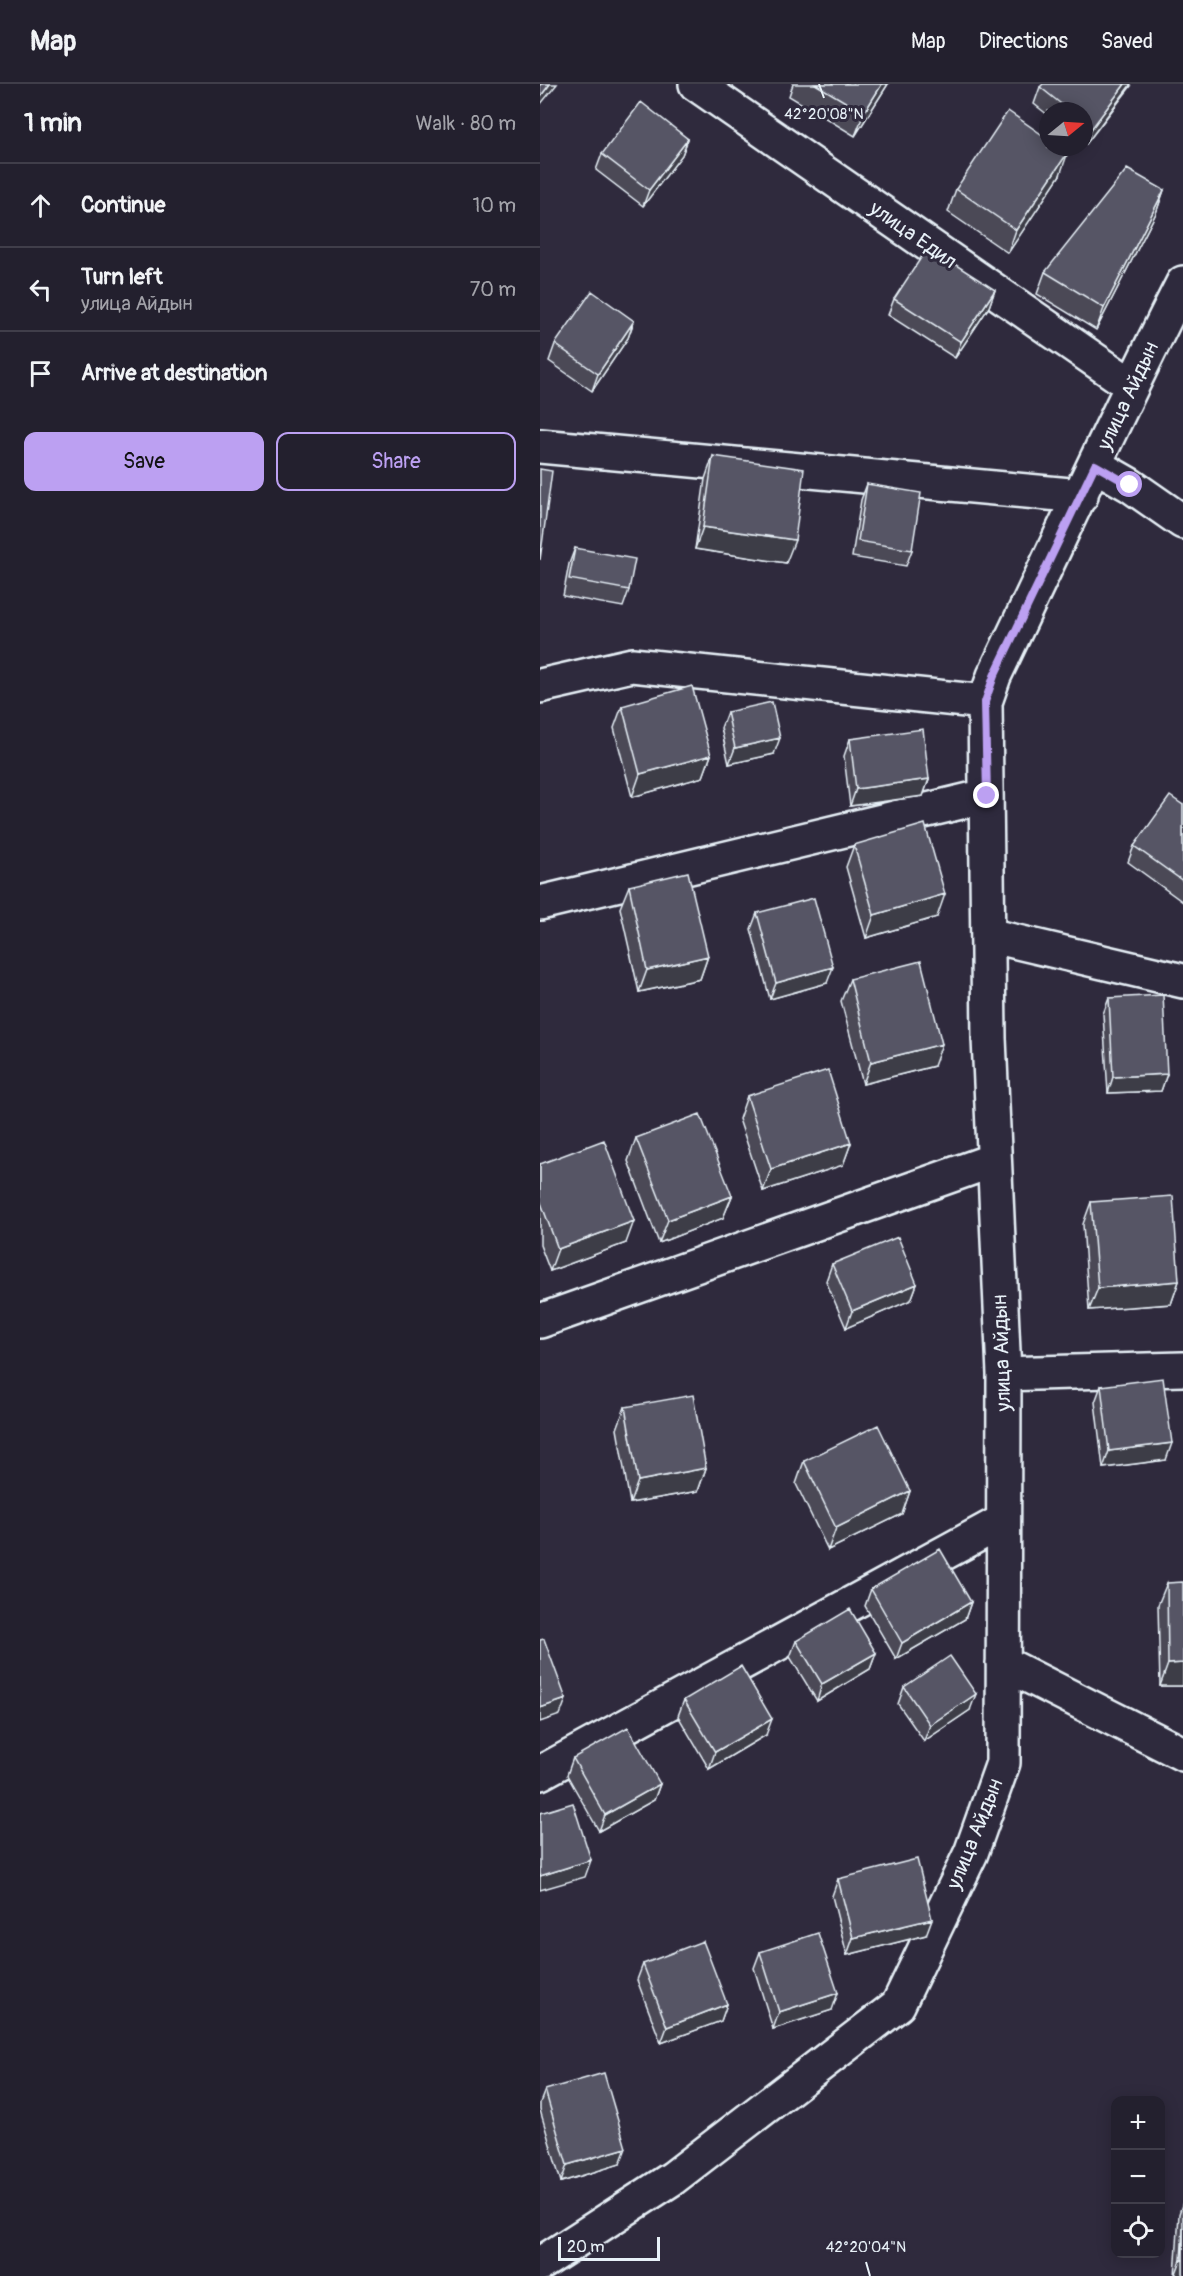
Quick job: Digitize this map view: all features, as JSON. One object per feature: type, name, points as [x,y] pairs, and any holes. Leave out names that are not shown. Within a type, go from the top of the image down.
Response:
[{"type":"street","name":"улица Едил","points":[[696,84],[1131,385]]},
{"type":"street","name":"улица Айдын","points":[[540,2264],[673,2178],[897,2005],[971,1853],[1003,1762],[1004,1374],[989,1038],[985,702],[994,676],[1081,496],[1131,385],[1183,283]]},
{"type":"street","points":[[540,446],[1081,496]]},
{"type":"street","points":[[1095,465],[1130,485],[1183,522]]},
{"type":"street","points":[[540,686],[632,665],[985,702]]},
{"type":"street","points":[[540,903],[987,796]]},
{"type":"street","points":[[988,935],[1183,981]]},
{"type":"street","points":[[540,1321],[994,1160]]},
{"type":"street","points":[[1004,1374],[1183,1369]]},
{"type":"street","points":[[540,1773],[1003,1521]]},
{"type":"street","points":[[1003,1663],[1183,1754]]},
{"type":"building","points":[[540,84],[550,84],[540,97]]},
{"type":"building","points":[[815,84],[882,84],[864,113]]},
{"type":"building","points":[[1043,84],[1125,84],[1093,127],[1093,102],[1059,102],[1040,87]]},
{"type":"building","points":[[641,102],[688,139],[649,190],[602,154]]},
{"type":"building","points":[[1008,111],[1039,133],[1039,156],[1065,156],[1016,230],[956,189]]},
{"type":"building","points":[[1127,169],[1164,190],[1104,308],[1045,272]]},
{"type":"building","points":[[928,247],[995,290],[961,342],[894,299]]},
{"type":"building","points":[[592,291],[634,321],[598,374],[555,344]]},
{"type":"building","points":[[713,456],[804,469],[795,540],[703,527]]},
{"type":"building","points":[[540,469],[552,471],[540,560]]},
{"type":"building","points":[[867,484],[921,493],[912,550],[858,541]]},
{"type":"building","points":[[575,548],[635,559],[629,590],[569,579]]},
{"type":"building","points":[[692,686],[711,755],[640,774],[622,706]]},
{"type":"building","points":[[772,702],[780,738],[735,748],[727,712]]},
{"type":"building","points":[[923,729],[929,779],[856,789],[850,739]]},
{"type":"building","points":[[1170,796],[1183,805],[1183,881],[1134,846]]},
{"type":"building","points":[[925,824],[945,894],[874,915],[854,845]]},
{"type":"building","points":[[688,872],[708,956],[647,970],[629,886]]},
{"type":"building","points":[[814,898],[833,967],[776,983],[757,913]]},
{"type":"building","points":[[921,961],[942,1044],[871,1062],[850,979]]},
{"type":"building","points":[[1163,995],[1167,1074],[1113,1077],[1109,998]]},
{"type":"building","points":[[828,1070],[851,1143],[771,1169],[747,1096]]},
{"type":"building","points":[[700,1114],[732,1196],[668,1220],[636,1138]]},
{"type":"building","points":[[604,1140],[634,1221],[558,1249],[540,1200],[540,1164]]},
{"type":"building","points":[[1173,1196],[1179,1281],[1098,1288],[1091,1202]]},
{"type":"building","points":[[898,1237],[917,1284],[852,1311],[832,1264]]},
{"type":"building","points":[[1163,1378],[1172,1443],[1109,1451],[1101,1386]]},
{"type":"building","points":[[693,1395],[706,1468],[638,1481],[625,1407]]},
{"type":"building","points":[[878,1425],[910,1491],[836,1528],[804,1461]]},
{"type":"building","points":[[940,1549],[971,1602],[902,1643],[871,1589]]},
{"type":"building","points":[[1183,1582],[1183,1663],[1168,1664],[1167,1583]]},
{"type":"building","points":[[850,1609],[876,1653],[822,1684],[796,1641]]},
{"type":"building","points":[[544,1639],[566,1699],[540,1708],[540,1640]]},
{"type":"building","points":[[950,1656],[976,1694],[930,1725],[904,1687]]},
{"type":"building","points":[[741,1666],[772,1719],[715,1752],[684,1700]]},
{"type":"building","points":[[628,1727],[660,1784],[605,1815],[573,1758]]},
{"type":"building","points":[[573,1803],[591,1860],[540,1876],[540,1813]]},
{"type":"building","points":[[917,1859],[932,1919],[853,1938],[838,1879]]},
{"type":"building","points":[[818,1933],[838,1993],[779,2012],[760,1952]]},
{"type":"building","points":[[703,1941],[727,2004],[667,2027],[643,1964]]},
{"type":"building","points":[[604,2073],[626,2148],[567,2165],[545,2090]]},
{"type":"building","points":[[1183,2227],[1183,2260],[1181,2260]]},
{"type":"route","points":[[987,796],[985,702],[994,676],[1095,465],[1130,485]]}]
